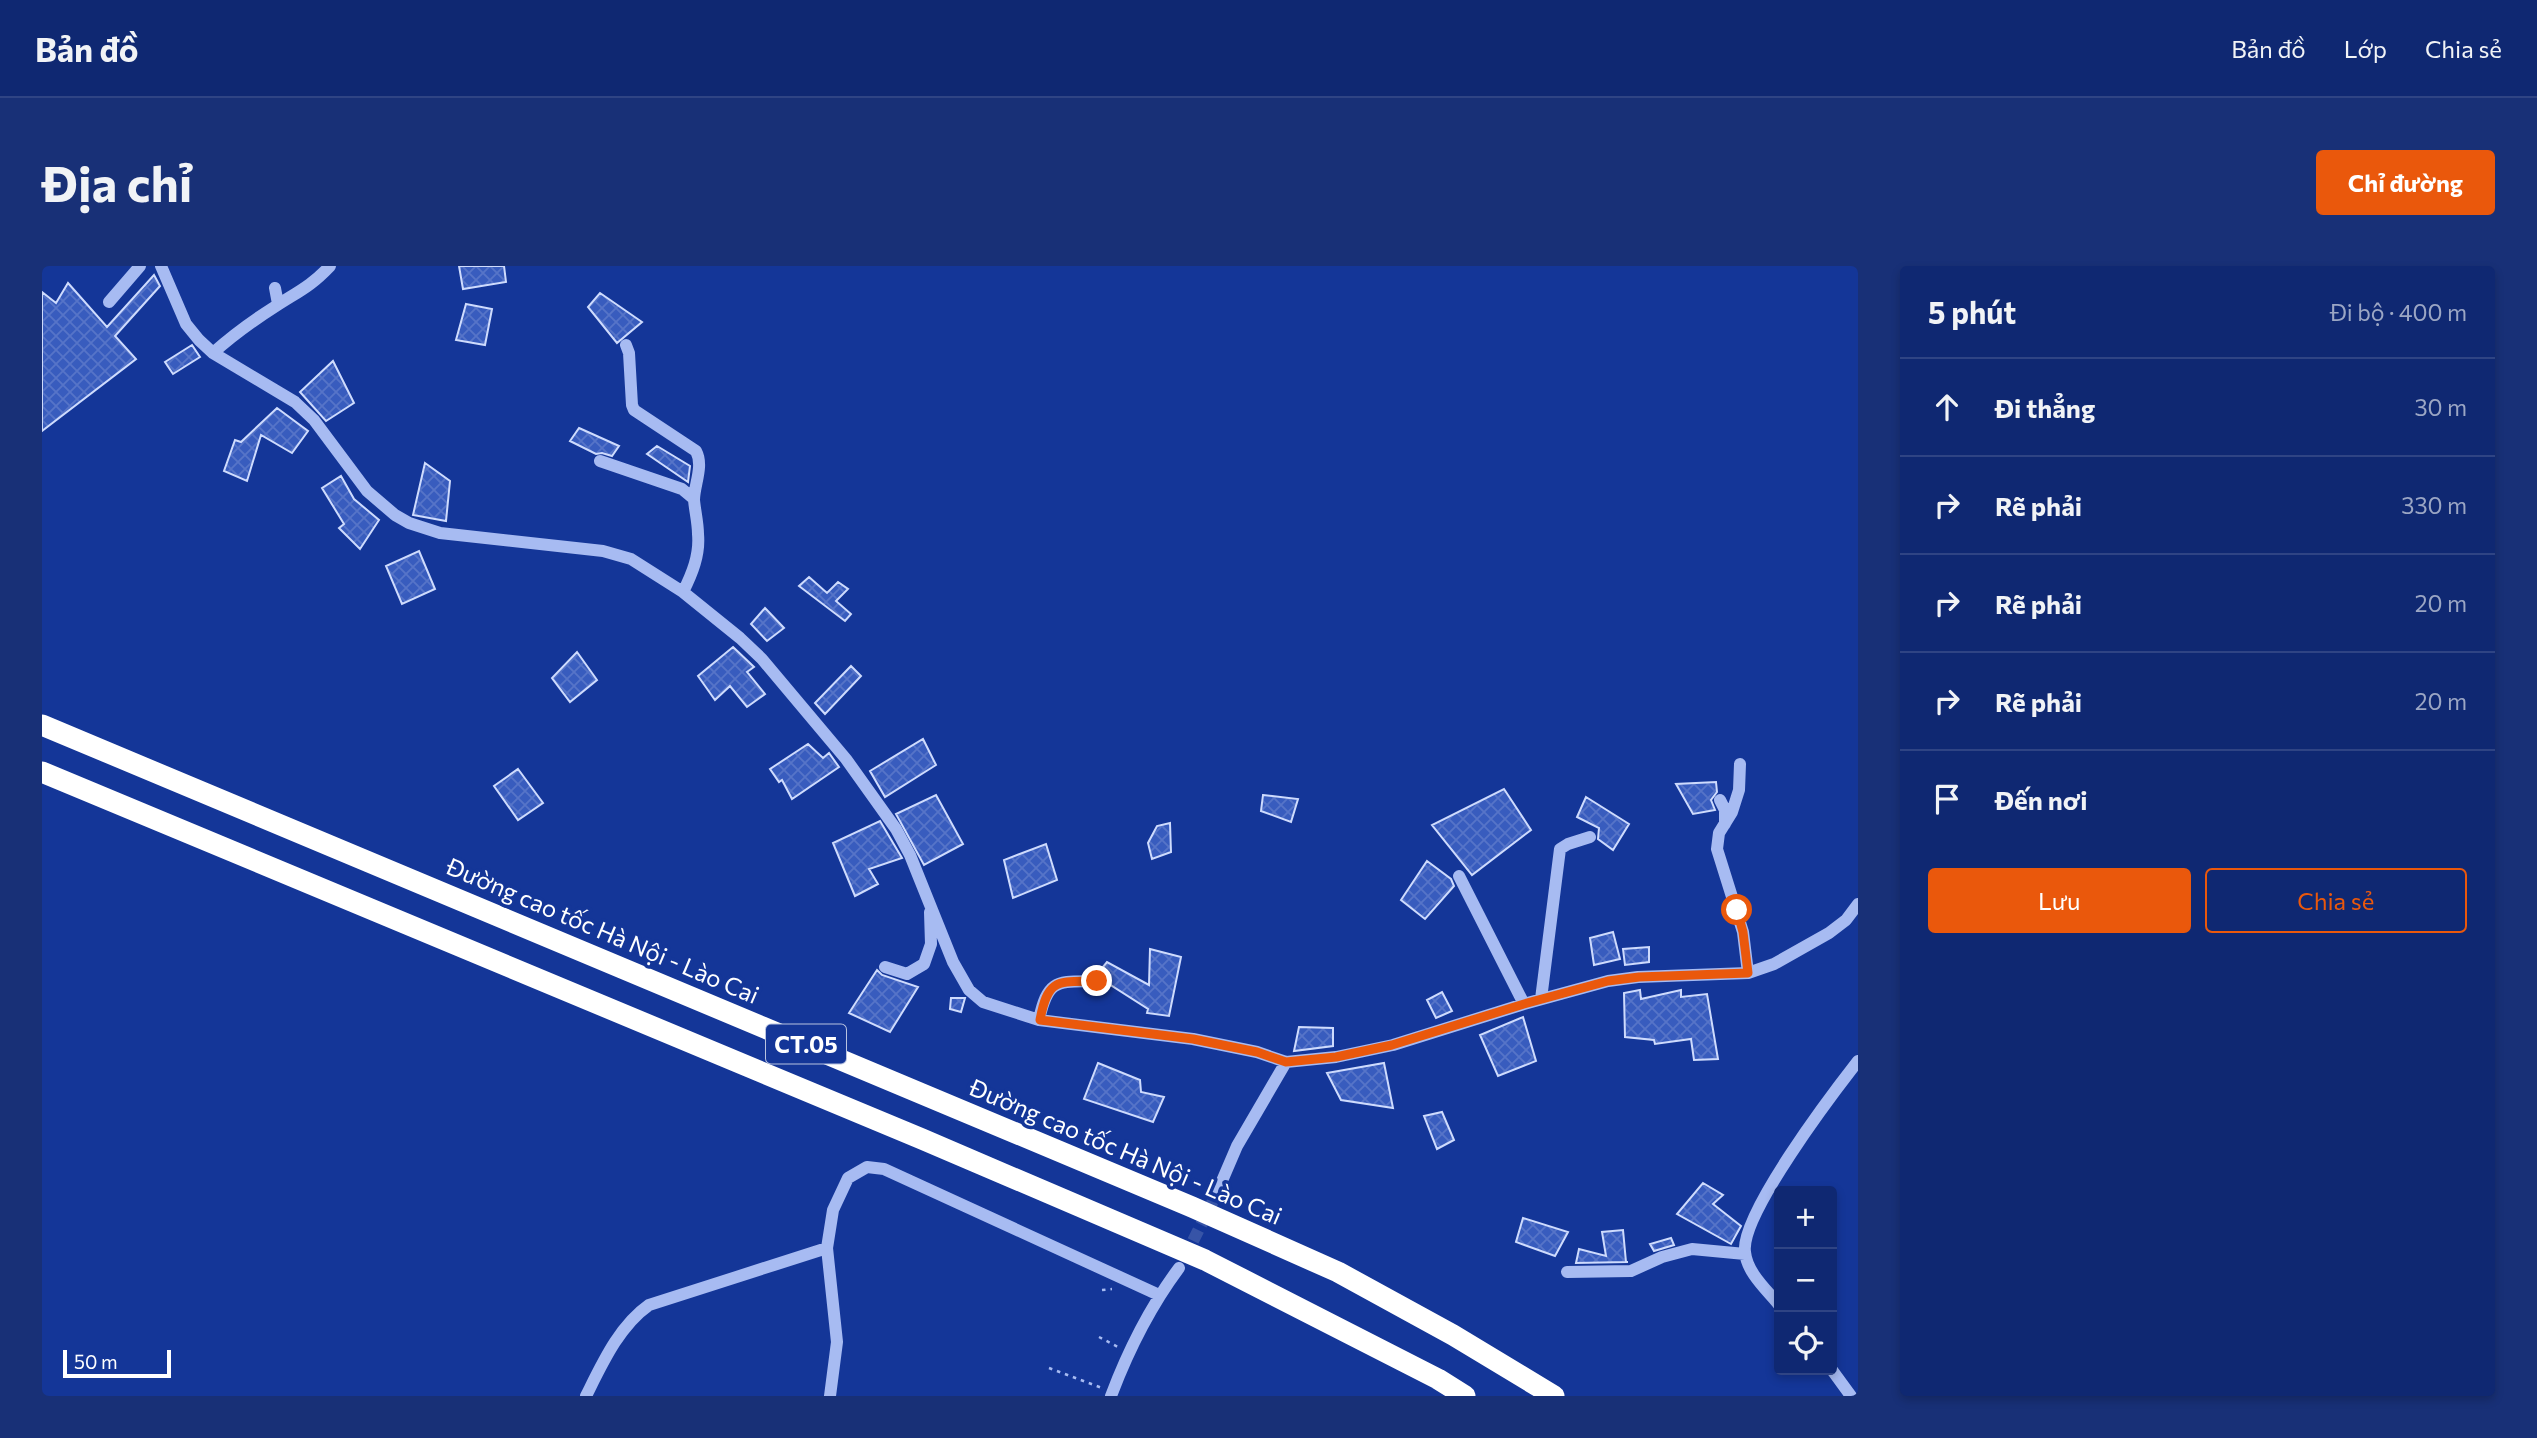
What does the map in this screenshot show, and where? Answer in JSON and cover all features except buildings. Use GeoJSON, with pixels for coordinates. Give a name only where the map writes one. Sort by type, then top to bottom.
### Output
{"type":"FeatureCollection","features":[{"type":"Feature","properties":{"kind":"highway","name":"Đường cao tốc Hà Nội - Lào Cai"},"geometry":{"type":"LineString","coordinates":[[42,725],[1192,1207],[1338,1272],[1454,1335],[1554,1396]]}},
{"type":"Feature","properties":{"kind":"highway","name":"CT.05"},"geometry":{"type":"LineString","coordinates":[[42,772],[1206,1260],[1438,1379],[1465,1396]]}},
{"type":"Feature","properties":{"kind":"street"},"geometry":{"type":"LineString","coordinates":[[109,302],[140,266]]}},
{"type":"Feature","properties":{"kind":"street"},"geometry":{"type":"LineString","coordinates":[[161,266],[186,324],[213,353],[295,402],[314,421],[372,497],[395,515],[409,523],[440,533],[611,553],[631,559],[683,592],[717,618],[762,659],[846,759],[896,829],[910,855],[953,962],[969,990],[983,1002],[1040,1020],[1193,1039],[1257,1052],[1286,1062],[1336,1057],[1392,1045],[1608,981],[1639,977],[1748,973],[1774,964],[1829,933],[1846,920],[1858,904]]}},
{"type":"Feature","properties":{"kind":"street"},"geometry":{"type":"LineString","coordinates":[[213,353],[233,335],[278,304],[301,292],[330,266]]}},
{"type":"Feature","properties":{"kind":"street"},"geometry":{"type":"LineString","coordinates":[[275,288],[278,304]]}},
{"type":"Feature","properties":{"kind":"street"},"geometry":{"type":"LineString","coordinates":[[626,345],[629,353],[632,405],[635,410],[662,426],[698,454],[694,499],[699,535],[698,551],[692,575],[683,592]]}},
{"type":"Feature","properties":{"kind":"street"},"geometry":{"type":"LineString","coordinates":[[600,461],[682,489],[694,499]]}},
{"type":"Feature","properties":{"kind":"street"},"geometry":{"type":"LineString","coordinates":[[1740,764],[1739,790],[1732,812],[1719,833],[1717,849],[1743,932],[1748,973]]}},
{"type":"Feature","properties":{"kind":"street"},"geometry":{"type":"LineString","coordinates":[[1720,800],[1725,810],[1725,825]]}},
{"type":"Feature","properties":{"kind":"street"},"geometry":{"type":"LineString","coordinates":[[1541,999],[1560,849],[1590,837]]}},
{"type":"Feature","properties":{"kind":"street"},"geometry":{"type":"LineString","coordinates":[[1459,876],[1524,1004]]}},
{"type":"Feature","properties":{"kind":"street"},"geometry":{"type":"LineString","coordinates":[[884,967],[907,974],[928,959],[931,944],[929,905]]}},
{"type":"Feature","properties":{"kind":"street"},"geometry":{"type":"LineString","coordinates":[[1040,1020],[1043,1000],[1055,984],[1097,981]]}},
{"type":"Feature","properties":{"kind":"street"},"geometry":{"type":"LineString","coordinates":[[1774,1299],[1752,1271],[1745,1254],[1746,1238],[1761,1204],[1813,1119],[1858,1061]]}},
{"type":"Feature","properties":{"kind":"street"},"geometry":{"type":"LineString","coordinates":[[1216,1195],[1237,1146],[1286,1062]]}},
{"type":"Feature","properties":{"kind":"street"},"geometry":{"type":"LineString","coordinates":[[830,1396],[837,1342],[827,1248],[833,1210],[848,1178],[867,1167],[884,1169],[1159,1295]]}},
{"type":"Feature","properties":{"kind":"street"},"geometry":{"type":"LineString","coordinates":[[586,1396],[626,1326],[637,1313],[649,1305],[827,1248]]}},
{"type":"Feature","properties":{"kind":"street"},"geometry":{"type":"LineString","coordinates":[[1567,1272],[1631,1271],[1662,1257],[1692,1249],[1745,1254]]}},
{"type":"Feature","properties":{"kind":"street"},"geometry":{"type":"LineString","coordinates":[[1112,1394],[1129,1352],[1159,1295],[1179,1268]]}},
{"type":"Feature","properties":{"kind":"street"},"geometry":{"type":"LineString","coordinates":[[1837,1374],[1858,1385]]}},
{"type":"Feature","properties":{"kind":"street"},"geometry":{"type":"LineString","coordinates":[[1837,1375],[1851,1396]]}},
{"type":"Feature","properties":{"kind":"path"},"geometry":{"type":"LineString","coordinates":[[1099,1337],[1129,1352]]}},
{"type":"Feature","properties":{"kind":"path"},"geometry":{"type":"LineString","coordinates":[[1049,1368],[1112,1394]]}},
{"type":"Feature","properties":{"kind":"tunnel"},"geometry":{"type":"LineString","coordinates":[[1185,1257],[1216,1195]]}},
{"type":"Feature","properties":{"kind":"route"},"geometry":{"type":"LineString","coordinates":[[1097,981],[1055,984],[1043,1000],[1040,1020],[1193,1039],[1257,1052],[1286,1062],[1336,1057],[1392,1045],[1608,981],[1639,977],[1748,973],[1743,932],[1737,910]]}}]}
